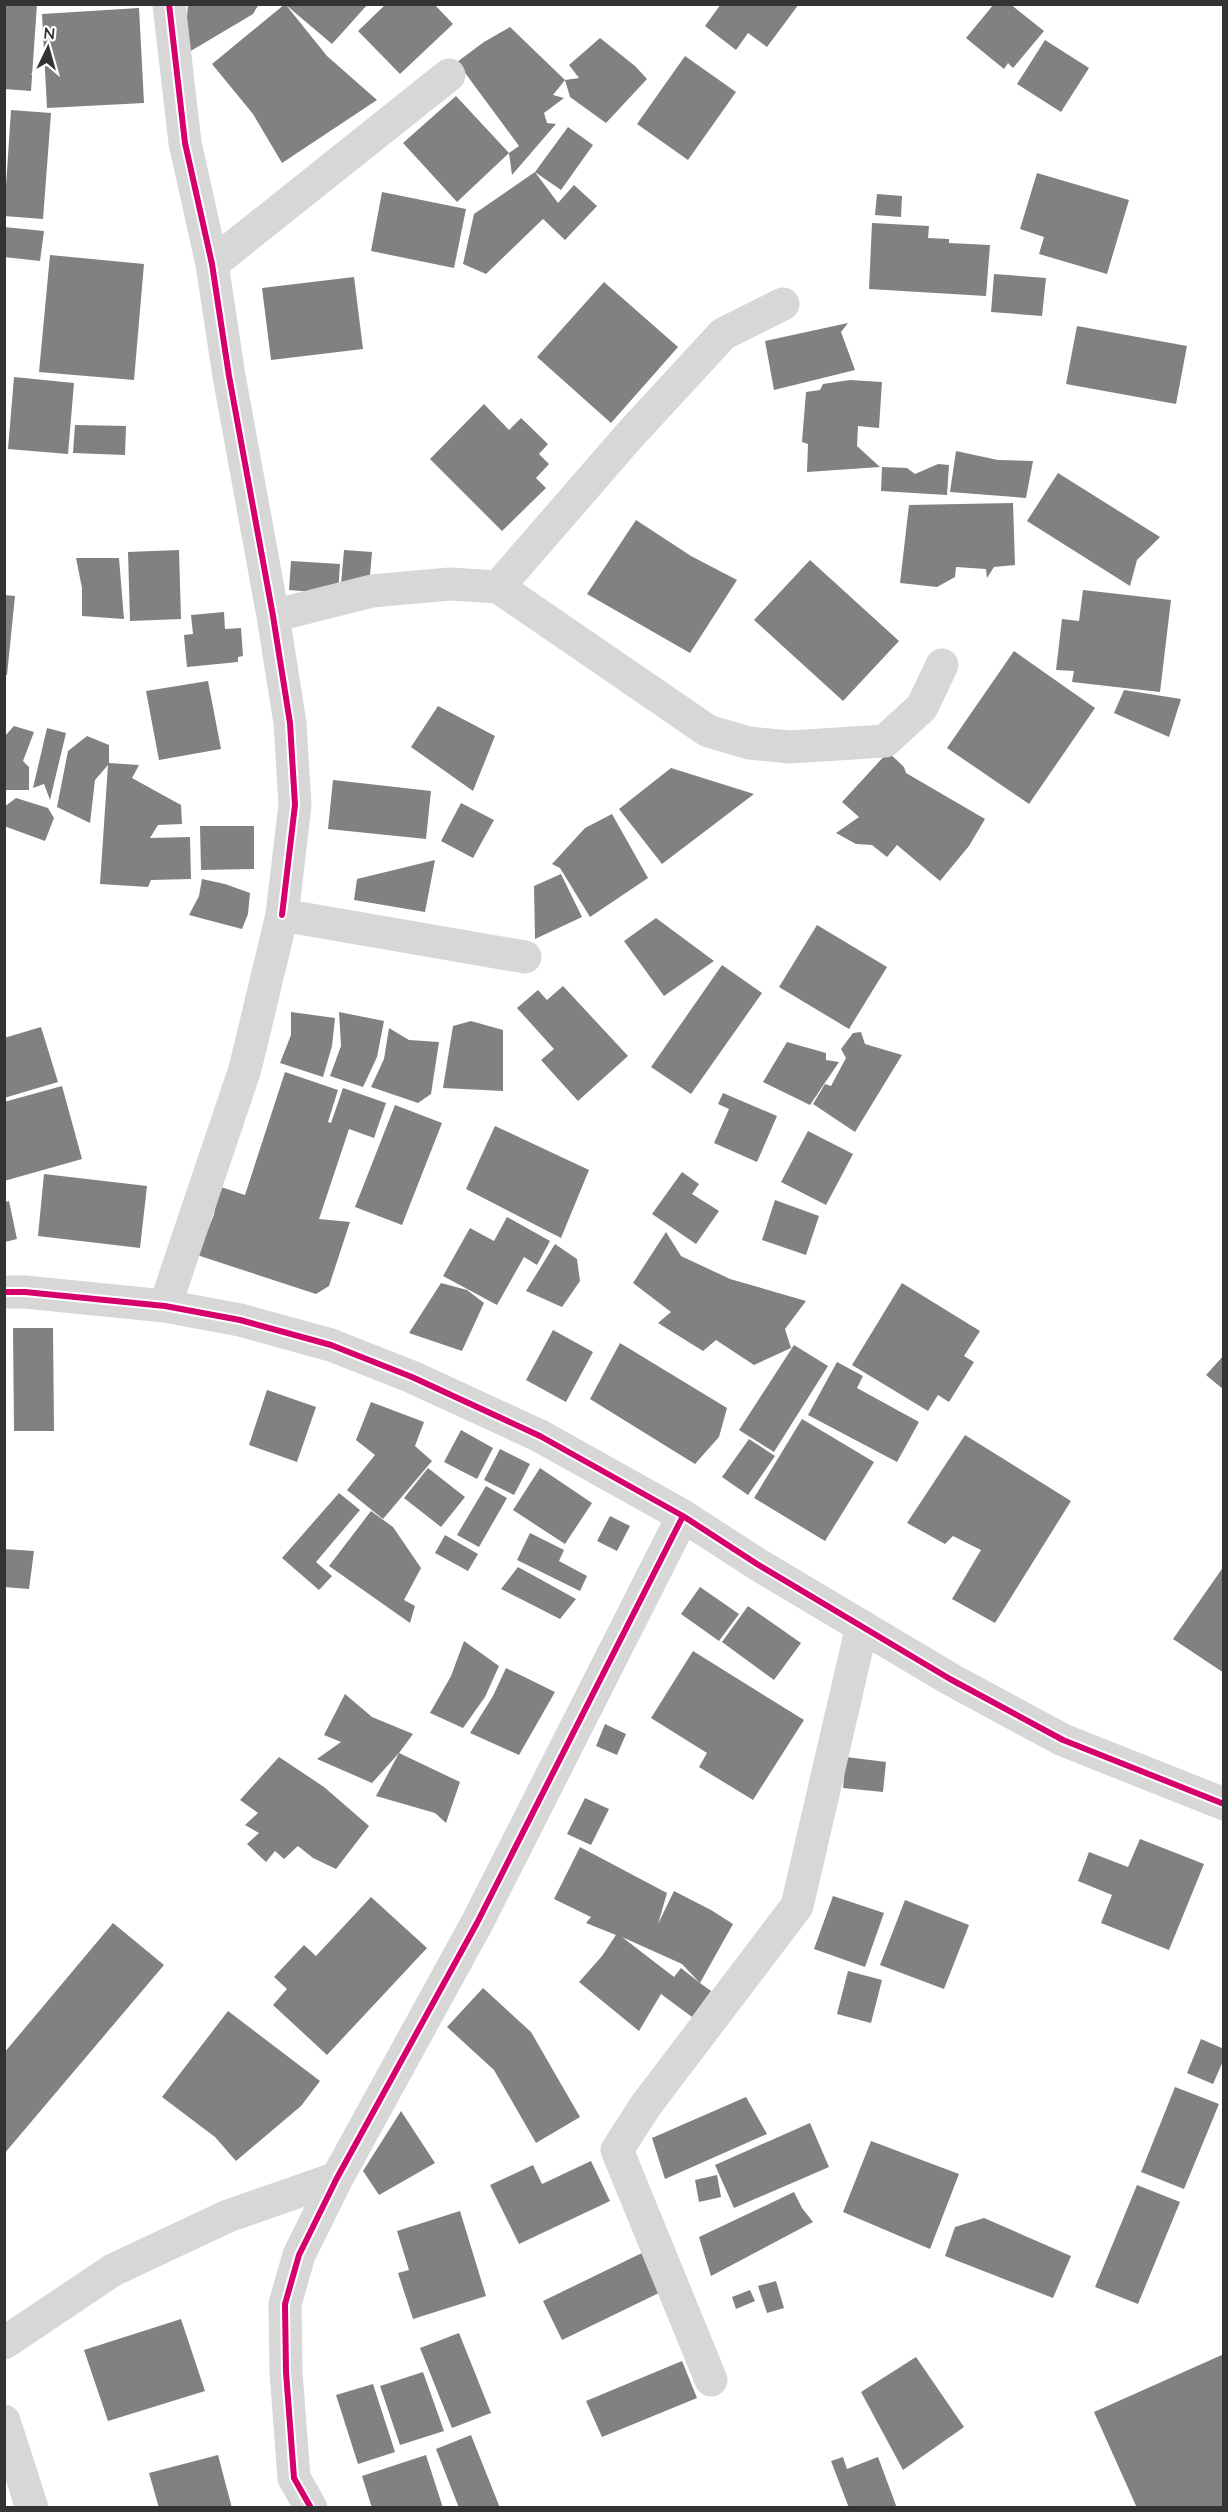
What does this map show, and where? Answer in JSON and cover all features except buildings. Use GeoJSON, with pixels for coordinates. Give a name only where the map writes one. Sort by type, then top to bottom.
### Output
{"type":"FeatureCollection","features":[{"type":"Feature","properties":{"kind":"street"},"geometry":{"type":"LineString","coordinates":[[165,1305],[244,1069],[282,915],[295,805],[290,723],[273,616],[231,388],[212,264],[185,143],[169,4]]}},
{"type":"Feature","properties":{"kind":"street"},"geometry":{"type":"LineString","coordinates":[[212,264],[449,75]]}},
{"type":"Feature","properties":{"kind":"street"},"geometry":{"type":"LineString","coordinates":[[498,587],[629,436],[723,334],[783,304]]}},
{"type":"Feature","properties":{"kind":"street"},"geometry":{"type":"LineString","coordinates":[[273,616],[372,591],[450,584],[498,587],[708,731],[749,743],[790,747],[885,741],[922,707],[942,665]]}},
{"type":"Feature","properties":{"kind":"street"},"geometry":{"type":"LineString","coordinates":[[282,915],[525,957]]}},
{"type":"Feature","properties":{"kind":"street"},"geometry":{"type":"LineString","coordinates":[[4,1292],[165,1305],[240,1320],[331,1346],[412,1377],[540,1436],[683,1516],[757,1564],[950,1679],[1063,1740],[1224,1804]]}},
{"type":"Feature","properties":{"kind":"street"},"geometry":{"type":"LineString","coordinates":[[311,2508],[294,2478],[286,2372],[285,2304],[299,2254],[337,2178],[477,1923],[683,1516]]}},
{"type":"Feature","properties":{"kind":"street"},"geometry":{"type":"LineString","coordinates":[[711,2380],[617,2150],[646,2105],[797,1906],[862,1626]]}},
{"type":"Feature","properties":{"kind":"street"},"geometry":{"type":"LineString","coordinates":[[4,2343],[113,2270],[228,2216],[337,2178]]}},
{"type":"Feature","properties":{"kind":"street"},"geometry":{"type":"LineString","coordinates":[[4,2421],[32,2508]]}},
{"type":"Feature","properties":{"kind":"cycle path"},"geometry":{"type":"LineString","coordinates":[[169,4],[185,143],[212,264],[229,376],[290,723],[295,805],[282,915]]}},
{"type":"Feature","properties":{"kind":"cycle path"},"geometry":{"type":"LineString","coordinates":[[4,1292],[25,1292],[165,1306],[240,1320],[331,1345],[412,1377],[540,1436],[683,1516],[757,1564],[950,1679],[1063,1740],[1224,1804]]}},
{"type":"Feature","properties":{"kind":"cycle path"},"geometry":{"type":"LineString","coordinates":[[311,2508],[294,2478],[286,2372],[285,2304],[299,2255],[337,2178],[477,1923],[683,1516]]}}]}
